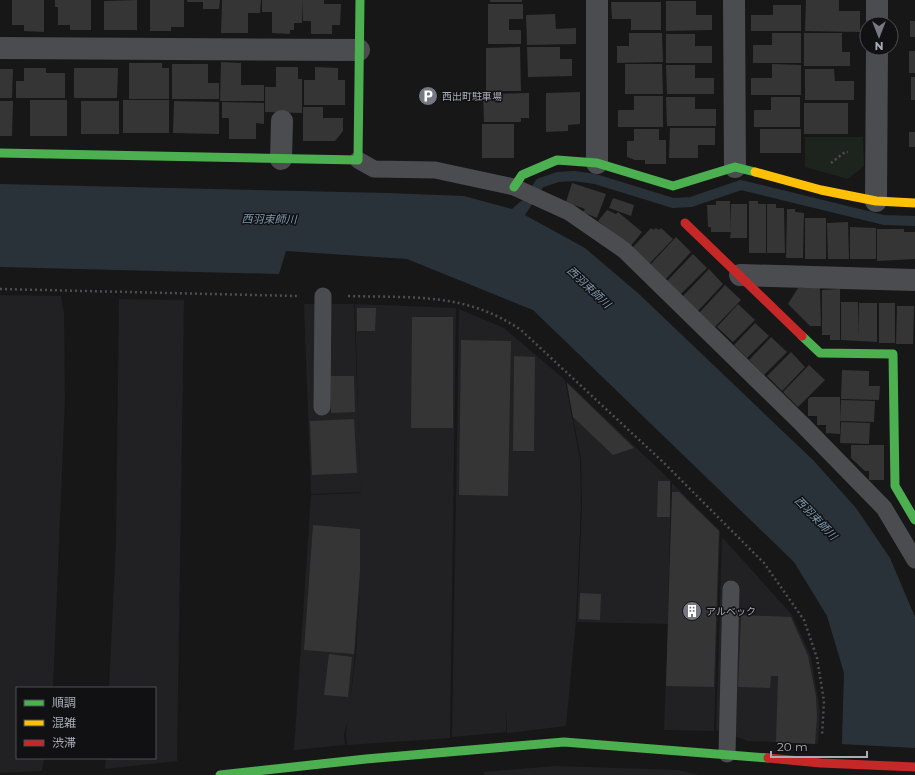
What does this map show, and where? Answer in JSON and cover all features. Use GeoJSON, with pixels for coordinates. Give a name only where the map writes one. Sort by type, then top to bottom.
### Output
{"type":"FeatureCollection","features":[{"type":"Feature","properties":{"kind":"street"},"geometry":{"type":"LineString","coordinates":[[0,153],[358,160],[360,0]]}},
{"type":"Feature","properties":{"kind":"street"},"geometry":{"type":"LineString","coordinates":[[597,0],[597,163]]}},
{"type":"Feature","properties":{"kind":"street"},"geometry":{"type":"LineString","coordinates":[[734,0],[735,167]]}},
{"type":"Feature","properties":{"kind":"street"},"geometry":{"type":"LineString","coordinates":[[877,0],[877,16]]}},
{"type":"Feature","properties":{"kind":"street"},"geometry":{"type":"LineString","coordinates":[[0,48],[359,50]]}},
{"type":"Feature","properties":{"kind":"street"},"geometry":{"type":"LineString","coordinates":[[876,201],[877,56]]}},
{"type":"Feature","properties":{"kind":"street"},"geometry":{"type":"LineString","coordinates":[[281,159],[282,121]]}},
{"type":"Feature","properties":{"kind":"street"},"geometry":{"type":"LineString","coordinates":[[526,192],[522,175],[557,160],[597,163],[673,186],[735,167],[821,190],[876,201],[915,203]]}},
{"type":"Feature","properties":{"kind":"street"},"geometry":{"type":"LineString","coordinates":[[685,223],[820,353],[893,354],[895,486],[915,520]]}},
{"type":"Feature","properties":{"kind":"street"},"geometry":{"type":"LineString","coordinates":[[740,275],[915,280]]}},
{"type":"Feature","properties":{"kind":"street"},"geometry":{"type":"LineString","coordinates":[[220,775],[366,759],[564,742],[727,754],[821,769],[915,767]]}},
{"type":"Feature","properties":{"kind":"lane"},"geometry":{"type":"LineString","coordinates":[[358,160],[374,169],[435,170],[526,192],[569,212],[624,250],[802,424],[884,508],[915,560]]}},
{"type":"Feature","properties":{"kind":"lane"},"geometry":{"type":"LineString","coordinates":[[322,407],[323,296]]}},
{"type":"Feature","properties":{"kind":"lane"},"geometry":{"type":"LineString","coordinates":[[727,754],[731,589]]}},
{"type":"Feature","properties":{"kind":"path"},"geometry":{"type":"LineString","coordinates":[[821,190],[829,164],[845,152],[876,152]]}},
{"type":"Feature","properties":{"kind":"path"},"geometry":{"type":"LineString","coordinates":[[0,289],[435,298],[457,301],[503,318],[521,330],[657,457],[764,563],[804,620],[817,658],[824,701],[821,769]]}},
{"type":"Feature","properties":{"kind":"shaded area"},"geometry":{"type":"Polygon","coordinates":[[[805,137],[863,137],[864,166],[848,179],[805,167],[805,137]]]}},
{"type":"Feature","properties":{"kind":"shaded area"},"geometry":{"type":"Polygon","coordinates":[[[0,295],[61,296],[64,314],[65,398],[53,687],[16,687],[16,759],[44,759],[42,771],[0,773],[0,295]]]}},
{"type":"Feature","properties":{"kind":"shaded area"},"geometry":{"type":"Polygon","coordinates":[[[119,299],[184,300],[177,761],[105,769],[106,759],[156,759],[156,687],[109,687],[116,540],[119,299]]]}},
{"type":"Feature","properties":{"kind":"shaded area"},"geometry":{"type":"Polygon","coordinates":[[[304,304],[354,304],[361,492],[311,494],[304,304]]]}},
{"type":"Feature","properties":{"kind":"shaded area"},"geometry":{"type":"Polygon","coordinates":[[[355,304],[456,308],[450,738],[347,745],[346,734],[348,722],[344,734],[345,745],[294,750],[311,495],[360,493],[355,304]],[[360,589],[355,654],[349,707],[356,654],[360,589]]]}},
{"type":"Feature","properties":{"kind":"shaded area"},"geometry":{"type":"Polygon","coordinates":[[[459,309],[504,328],[565,380],[580,459],[581,506],[576,620],[566,726],[507,733],[507,706],[506,732],[452,737],[459,309]]]}},
{"type":"Feature","properties":{"kind":"shaded area"},"geometry":{"type":"Polygon","coordinates":[[[566,381],[671,481],[668,614],[672,483],[720,531],[714,731],[664,730],[668,624],[577,622],[582,507],[581,459],[566,381]]]}},
{"type":"Feature","properties":{"kind":"shaded area"},"geometry":{"type":"Polygon","coordinates":[[[722,537],[792,615],[811,657],[820,711],[818,744],[748,741],[716,730],[722,537]]]}},
{"type":"Feature","properties":{"kind":"shaded area"},"geometry":{"type":"Polygon","coordinates":[[[555,766],[678,770],[700,775],[484,775],[484,772],[555,766]]]}},
{"type":"Feature","properties":{"kind":"water","name":"西羽束師川"},"geometry":{"type":"Polygon","coordinates":[[[0,184],[464,196],[512,209],[521,201],[528,205],[523,214],[585,248],[639,294],[814,461],[856,508],[890,558],[915,617],[915,775],[841,775],[844,673],[827,616],[794,562],[533,310],[407,259],[286,251],[279,274],[0,267],[0,184]]]}},
{"type":"Feature","properties":{"kind":"pier"},"geometry":{"type":"Polygon","coordinates":[[[841,744],[915,748],[915,775],[839,775],[841,744]]]}},
{"type":"Feature","properties":{"kind":"building"},"geometry":{"type":"Polygon","coordinates":[[[12,0],[44,0],[44,32],[24,31],[24,25],[12,25],[12,0]]]}},
{"type":"Feature","properties":{"kind":"building"},"geometry":{"type":"Polygon","coordinates":[[[55,0],[91,0],[91,30],[70,30],[70,25],[58,25],[58,7],[55,7],[55,0]]]}},
{"type":"Feature","properties":{"kind":"building"},"geometry":{"type":"Polygon","coordinates":[[[137,0],[137,30],[104,30],[104,1],[137,0]]]}},
{"type":"Feature","properties":{"kind":"building"},"geometry":{"type":"Polygon","coordinates":[[[150,0],[184,0],[184,27],[171,27],[171,31],[150,31],[150,0]]]}},
{"type":"Feature","properties":{"kind":"building"},"geometry":{"type":"Polygon","coordinates":[[[187,0],[220,0],[219,9],[203,9],[203,2],[187,2],[187,0]]]}},
{"type":"Feature","properties":{"kind":"building"},"geometry":{"type":"Polygon","coordinates":[[[222,0],[261,0],[260,13],[248,13],[248,33],[221,33],[222,0]]]}},
{"type":"Feature","properties":{"kind":"building"},"geometry":{"type":"Polygon","coordinates":[[[262,0],[303,0],[302,23],[294,23],[294,30],[290,30],[290,34],[272,33],[272,12],[262,12],[262,0]]]}},
{"type":"Feature","properties":{"kind":"building"},"geometry":{"type":"Polygon","coordinates":[[[303,0],[324,0],[324,4],[341,4],[340,25],[332,25],[332,34],[311,34],[311,21],[303,21],[303,0]]]}},
{"type":"Feature","properties":{"kind":"building"},"geometry":{"type":"Polygon","coordinates":[[[490,0],[522,0],[522,2],[490,2],[490,0]]]}},
{"type":"Feature","properties":{"kind":"building"},"geometry":{"type":"Polygon","coordinates":[[[806,0],[839,0],[839,11],[860,11],[859,32],[805,31],[806,0]]]}},
{"type":"Feature","properties":{"kind":"building"},"geometry":{"type":"Polygon","coordinates":[[[666,1],[696,1],[696,15],[712,15],[712,30],[666,31],[666,1]]]}},
{"type":"Feature","properties":{"kind":"building"},"geometry":{"type":"Polygon","coordinates":[[[611,2],[661,2],[661,30],[631,30],[631,19],[612,19],[611,2]]]}},
{"type":"Feature","properties":{"kind":"building"},"geometry":{"type":"Polygon","coordinates":[[[488,4],[523,4],[523,19],[509,19],[509,30],[521,30],[521,44],[488,44],[488,4]]]}},
{"type":"Feature","properties":{"kind":"building"},"geometry":{"type":"Polygon","coordinates":[[[773,5],[801,5],[801,31],[751,31],[751,15],[773,15],[773,5]]]}},
{"type":"Feature","properties":{"kind":"building"},"geometry":{"type":"Polygon","coordinates":[[[555,14],[556,29],[576,28],[576,44],[527,45],[526,15],[555,14]]]}},
{"type":"Feature","properties":{"kind":"building"},"geometry":{"type":"Polygon","coordinates":[[[910,21],[915,21],[915,37],[910,37],[910,21]]]}},
{"type":"Feature","properties":{"kind":"building"},"geometry":{"type":"Polygon","coordinates":[[[629,33],[662,33],[663,62],[617,63],[617,46],[629,46],[629,33]]]}},
{"type":"Feature","properties":{"kind":"building"},"geometry":{"type":"Polygon","coordinates":[[[772,33],[801,33],[801,63],[753,63],[753,45],[772,45],[772,33]]]}},
{"type":"Feature","properties":{"kind":"building"},"geometry":{"type":"Polygon","coordinates":[[[804,33],[842,33],[842,52],[850,52],[850,66],[804,66],[804,33]]]}},
{"type":"Feature","properties":{"kind":"building"},"geometry":{"type":"Polygon","coordinates":[[[666,34],[695,34],[695,46],[712,46],[712,63],[666,63],[666,34]]]}},
{"type":"Feature","properties":{"kind":"building"},"geometry":{"type":"Polygon","coordinates":[[[520,47],[521,91],[486,91],[486,48],[520,47]]]}},
{"type":"Feature","properties":{"kind":"building"},"geometry":{"type":"Polygon","coordinates":[[[527,47],[560,47],[560,59],[572,59],[572,76],[528,77],[527,47]]]}},
{"type":"Feature","properties":{"kind":"building"},"geometry":{"type":"Polygon","coordinates":[[[909,51],[915,51],[915,73],[909,73],[909,51]]]}},
{"type":"Feature","properties":{"kind":"building"},"geometry":{"type":"Polygon","coordinates":[[[221,62],[241,63],[241,85],[264,85],[264,101],[220,101],[221,62]]]}},
{"type":"Feature","properties":{"kind":"building"},"geometry":{"type":"Polygon","coordinates":[[[129,63],[162,63],[162,68],[169,68],[169,99],[129,99],[129,63]]]}},
{"type":"Feature","properties":{"kind":"building"},"geometry":{"type":"Polygon","coordinates":[[[172,64],[208,64],[208,83],[219,83],[219,99],[172,99],[172,64]]]}},
{"type":"Feature","properties":{"kind":"building"},"geometry":{"type":"Polygon","coordinates":[[[625,64],[662,64],[663,94],[625,94],[625,64]]]}},
{"type":"Feature","properties":{"kind":"building"},"geometry":{"type":"Polygon","coordinates":[[[772,64],[801,65],[801,95],[751,95],[751,78],[772,78],[772,64]]]}},
{"type":"Feature","properties":{"kind":"building"},"geometry":{"type":"Polygon","coordinates":[[[666,65],[695,65],[695,78],[714,78],[714,94],[667,94],[666,65]]]}},
{"type":"Feature","properties":{"kind":"building"},"geometry":{"type":"Polygon","coordinates":[[[276,67],[298,67],[298,79],[302,79],[302,113],[265,112],[265,87],[276,87],[276,67]]]}},
{"type":"Feature","properties":{"kind":"building"},"geometry":{"type":"Polygon","coordinates":[[[315,67],[338,68],[338,80],[345,80],[345,105],[304,105],[304,80],[315,80],[315,67]]]}},
{"type":"Feature","properties":{"kind":"building"},"geometry":{"type":"Polygon","coordinates":[[[24,68],[46,68],[46,73],[65,73],[65,98],[16,98],[16,81],[24,81],[24,68]]]}},
{"type":"Feature","properties":{"kind":"building"},"geometry":{"type":"Polygon","coordinates":[[[74,68],[118,68],[117,98],[74,98],[74,68]]]}},
{"type":"Feature","properties":{"kind":"building"},"geometry":{"type":"Polygon","coordinates":[[[0,69],[13,69],[12,98],[0,98],[0,69]]]}},
{"type":"Feature","properties":{"kind":"building"},"geometry":{"type":"Polygon","coordinates":[[[805,69],[834,69],[835,81],[854,81],[854,100],[805,100],[805,69]]]}},
{"type":"Feature","properties":{"kind":"building"},"geometry":{"type":"Polygon","coordinates":[[[911,77],[915,77],[915,100],[911,100],[911,77]]]}},
{"type":"Feature","properties":{"kind":"building"},"geometry":{"type":"Polygon","coordinates":[[[580,92],[580,124],[568,125],[568,131],[546,132],[546,93],[580,92]]]}},
{"type":"Feature","properties":{"kind":"building"},"geometry":{"type":"Polygon","coordinates":[[[529,93],[529,118],[521,118],[521,122],[484,122],[483,94],[529,93]]]}},
{"type":"Feature","properties":{"kind":"building"},"geometry":{"type":"Polygon","coordinates":[[[634,96],[663,96],[663,127],[618,127],[618,110],[634,110],[634,96]]]}},
{"type":"Feature","properties":{"kind":"building"},"geometry":{"type":"Polygon","coordinates":[[[666,97],[695,97],[695,109],[716,109],[716,126],[667,126],[666,97]]]}},
{"type":"Feature","properties":{"kind":"building"},"geometry":{"type":"Polygon","coordinates":[[[771,97],[800,97],[800,127],[754,127],[754,110],[771,110],[771,97]]]}},
{"type":"Feature","properties":{"kind":"building"},"geometry":{"type":"Polygon","coordinates":[[[30,100],[67,100],[67,136],[30,136],[30,100]]]}},
{"type":"Feature","properties":{"kind":"building"},"geometry":{"type":"Polygon","coordinates":[[[123,100],[169,100],[169,133],[123,133],[123,100]]]}},
{"type":"Feature","properties":{"kind":"building"},"geometry":{"type":"Polygon","coordinates":[[[0,101],[13,101],[12,136],[0,136],[0,101]]]}},
{"type":"Feature","properties":{"kind":"building"},"geometry":{"type":"Polygon","coordinates":[[[81,101],[119,101],[119,134],[81,134],[81,101]]]}},
{"type":"Feature","properties":{"kind":"building"},"geometry":{"type":"Polygon","coordinates":[[[174,101],[219,102],[219,134],[173,133],[174,101]]]}},
{"type":"Feature","properties":{"kind":"building"},"geometry":{"type":"Polygon","coordinates":[[[222,102],[264,103],[264,124],[256,123],[256,139],[229,139],[229,118],[222,118],[222,102]]]}},
{"type":"Feature","properties":{"kind":"building"},"geometry":{"type":"Polygon","coordinates":[[[804,103],[848,103],[848,134],[804,134],[804,103]]]}},
{"type":"Feature","properties":{"kind":"building"},"geometry":{"type":"Polygon","coordinates":[[[303,107],[323,107],[323,118],[343,118],[343,131],[335,141],[303,141],[303,107]]]}},
{"type":"Feature","properties":{"kind":"building"},"geometry":{"type":"Polygon","coordinates":[[[482,124],[514,124],[514,158],[482,158],[482,124]]]}},
{"type":"Feature","properties":{"kind":"building"},"geometry":{"type":"Polygon","coordinates":[[[670,128],[715,128],[715,145],[698,145],[698,158],[669,158],[670,128]]]}},
{"type":"Feature","properties":{"kind":"building"},"geometry":{"type":"Polygon","coordinates":[[[634,129],[659,129],[659,140],[666,140],[666,164],[645,164],[645,160],[635,160],[627,157],[627,141],[634,141],[634,129]]]}},
{"type":"Feature","properties":{"kind":"building"},"geometry":{"type":"Polygon","coordinates":[[[760,129],[801,129],[801,153],[760,153],[760,129]]]}},
{"type":"Feature","properties":{"kind":"building"},"geometry":{"type":"Polygon","coordinates":[[[909,132],[915,132],[915,147],[909,147],[909,132]]]}},
{"type":"Feature","properties":{"kind":"building"},"geometry":{"type":"Polygon","coordinates":[[[572,183],[606,194],[597,218],[583,212],[585,209],[566,202],[572,183]]]}},
{"type":"Feature","properties":{"kind":"building"},"geometry":{"type":"Polygon","coordinates":[[[613,198],[634,205],[631,216],[609,208],[613,198]]]}},
{"type":"Feature","properties":{"kind":"building"},"geometry":{"type":"Polygon","coordinates":[[[716,201],[730,201],[730,230],[731,204],[747,204],[747,238],[730,238],[731,232],[711,232],[711,227],[708,227],[707,205],[716,205],[716,201]]]}},
{"type":"Feature","properties":{"kind":"building"},"geometry":{"type":"Polygon","coordinates":[[[749,201],[758,201],[758,204],[766,204],[766,253],[749,253],[749,201]]]}},
{"type":"Feature","properties":{"kind":"building"},"geometry":{"type":"Polygon","coordinates":[[[767,204],[776,204],[776,208],[784,208],[785,253],[767,253],[767,204]]]}},
{"type":"Feature","properties":{"kind":"building"},"geometry":{"type":"Polygon","coordinates":[[[787,209],[795,209],[795,212],[804,213],[803,258],[786,258],[787,209]]]}},
{"type":"Feature","properties":{"kind":"building"},"geometry":{"type":"Polygon","coordinates":[[[607,210],[616,214],[618,212],[642,232],[630,247],[598,221],[607,210]]]}},
{"type":"Feature","properties":{"kind":"building"},"geometry":{"type":"Polygon","coordinates":[[[805,218],[826,218],[826,259],[805,259],[805,218]]]}},
{"type":"Feature","properties":{"kind":"building"},"geometry":{"type":"Polygon","coordinates":[[[848,222],[849,259],[828,259],[827,223],[848,222]]]}},
{"type":"Feature","properties":{"kind":"building"},"geometry":{"type":"Polygon","coordinates":[[[850,227],[876,228],[876,259],[850,259],[850,227]]]}},
{"type":"Feature","properties":{"kind":"building"},"geometry":{"type":"Polygon","coordinates":[[[651,228],[653,230],[656,228],[659,230],[661,228],[673,239],[649,264],[632,248],[651,228]]]}},
{"type":"Feature","properties":{"kind":"building"},"geometry":{"type":"Polygon","coordinates":[[[877,229],[904,229],[904,232],[915,232],[915,259],[877,261],[877,229]]]}},
{"type":"Feature","properties":{"kind":"building"},"geometry":{"type":"Polygon","coordinates":[[[676,237],[691,252],[664,281],[649,266],[676,237]]]}},
{"type":"Feature","properties":{"kind":"building"},"geometry":{"type":"Polygon","coordinates":[[[693,254],[707,268],[680,295],[666,282],[693,254]]]}},
{"type":"Feature","properties":{"kind":"building"},"geometry":{"type":"Polygon","coordinates":[[[709,269],[723,284],[698,311],[682,297],[709,269]]]}},
{"type":"Feature","properties":{"kind":"building"},"geometry":{"type":"Polygon","coordinates":[[[725,285],[741,300],[715,327],[699,313],[725,285]]]}},
{"type":"Feature","properties":{"kind":"building"},"geometry":{"type":"Polygon","coordinates":[[[798,288],[820,288],[821,326],[810,326],[788,304],[798,288]]]}},
{"type":"Feature","properties":{"kind":"building"},"geometry":{"type":"Polygon","coordinates":[[[840,289],[840,340],[830,340],[830,335],[822,335],[822,290],[840,289]]]}},
{"type":"Feature","properties":{"kind":"building"},"geometry":{"type":"Polygon","coordinates":[[[841,302],[858,302],[858,338],[859,303],[877,303],[877,342],[841,340],[841,302]]]}},
{"type":"Feature","properties":{"kind":"building"},"geometry":{"type":"Polygon","coordinates":[[[879,303],[895,303],[895,343],[879,343],[879,303]]]}},
{"type":"Feature","properties":{"kind":"building"},"geometry":{"type":"Polygon","coordinates":[[[738,304],[755,320],[733,342],[717,327],[738,304]]]}},
{"type":"Feature","properties":{"kind":"building"},"geometry":{"type":"Polygon","coordinates":[[[897,306],[914,306],[913,344],[896,344],[897,306]]]}},
{"type":"Feature","properties":{"kind":"building"},"geometry":{"type":"Polygon","coordinates":[[[357,308],[376,308],[375,331],[357,331],[357,308]]]}},
{"type":"Feature","properties":{"kind":"building"},"geometry":{"type":"Polygon","coordinates":[[[412,317],[453,317],[453,428],[411,428],[412,317]]]}},
{"type":"Feature","properties":{"kind":"building"},"geometry":{"type":"Polygon","coordinates":[[[755,323],[769,336],[747,358],[734,345],[755,323]]]}},
{"type":"Feature","properties":{"kind":"building"},"geometry":{"type":"Polygon","coordinates":[[[771,337],[787,352],[764,375],[749,360],[771,337]]]}},
{"type":"Feature","properties":{"kind":"building"},"geometry":{"type":"Polygon","coordinates":[[[461,340],[511,341],[508,496],[459,495],[461,340]]]}},
{"type":"Feature","properties":{"kind":"building"},"geometry":{"type":"Polygon","coordinates":[[[791,352],[805,367],[782,391],[767,376],[791,352]]]}},
{"type":"Feature","properties":{"kind":"building"},"geometry":{"type":"Polygon","coordinates":[[[514,356],[535,357],[534,451],[513,451],[514,356]]]}},
{"type":"Feature","properties":{"kind":"building"},"geometry":{"type":"Polygon","coordinates":[[[809,365],[825,380],[798,407],[783,392],[809,365]]]}},
{"type":"Feature","properties":{"kind":"building"},"geometry":{"type":"Polygon","coordinates":[[[842,370],[869,371],[869,386],[880,386],[879,400],[841,399],[842,370]]]}},
{"type":"Feature","properties":{"kind":"building"},"geometry":{"type":"Polygon","coordinates":[[[330,376],[354,376],[355,412],[331,413],[330,376]]]}},
{"type":"Feature","properties":{"kind":"building"},"geometry":{"type":"Polygon","coordinates":[[[567,383],[634,448],[613,455],[573,417],[567,383]]]}},
{"type":"Feature","properties":{"kind":"building"},"geometry":{"type":"Polygon","coordinates":[[[811,397],[840,397],[840,434],[826,433],[826,425],[817,425],[817,416],[808,416],[808,399],[811,397]]]}},
{"type":"Feature","properties":{"kind":"building"},"geometry":{"type":"Polygon","coordinates":[[[841,400],[875,401],[874,422],[840,421],[841,400]]]}},
{"type":"Feature","properties":{"kind":"building"},"geometry":{"type":"Polygon","coordinates":[[[354,419],[357,473],[312,475],[310,421],[354,419]]]}},
{"type":"Feature","properties":{"kind":"building"},"geometry":{"type":"Polygon","coordinates":[[[841,422],[870,423],[869,444],[840,443],[841,422]]]}},
{"type":"Feature","properties":{"kind":"building"},"geometry":{"type":"Polygon","coordinates":[[[851,445],[884,445],[884,480],[869,480],[869,471],[865,471],[851,458],[851,445]]]}},
{"type":"Feature","properties":{"kind":"building"},"geometry":{"type":"Polygon","coordinates":[[[658,481],[670,481],[670,517],[657,517],[658,481]]]}},
{"type":"Feature","properties":{"kind":"building","name":"アルベック"},"geometry":{"type":"Polygon","coordinates":[[[672,492],[679,492],[719,531],[714,687],[666,686],[672,492]]]}},
{"type":"Feature","properties":{"kind":"building"},"geometry":{"type":"Polygon","coordinates":[[[313,525],[360,529],[360,571],[354,654],[304,650],[313,525]]]}},
{"type":"Feature","properties":{"kind":"building"},"geometry":{"type":"Polygon","coordinates":[[[580,593],[601,594],[600,620],[579,619],[580,593]]]}},
{"type":"Feature","properties":{"kind":"building"},"geometry":{"type":"Polygon","coordinates":[[[741,615],[791,617],[808,656],[816,696],[817,717],[815,744],[776,742],[778,676],[771,676],[770,688],[738,687],[741,615]]]}},
{"type":"Feature","properties":{"kind":"building"},"geometry":{"type":"Polygon","coordinates":[[[329,654],[352,657],[348,697],[324,695],[329,654]]]}},
{"type":"Feature","properties":{"kind":"waterway"},"geometry":{"type":"LineString","coordinates":[[519,215],[540,183],[558,177],[574,176],[595,179],[673,203],[691,202],[741,185],[884,220],[915,221]]}},
{"type":"Feature","properties":{"kind":"traffic: fast"},"geometry":{"type":"LineString","coordinates":[[0,153],[358,160],[360,0]]}},
{"type":"Feature","properties":{"kind":"traffic: fast"},"geometry":{"type":"LineString","coordinates":[[514,187],[522,175],[557,160],[597,163],[673,186],[735,167],[755,172]]}},
{"type":"Feature","properties":{"kind":"traffic: fast"},"geometry":{"type":"LineString","coordinates":[[802,336],[820,353],[893,354],[895,486],[915,520]]}},
{"type":"Feature","properties":{"kind":"traffic: fast"},"geometry":{"type":"LineString","coordinates":[[220,775],[366,759],[564,742],[768,758]]}},
{"type":"Feature","properties":{"kind":"traffic: slow"},"geometry":{"type":"LineString","coordinates":[[755,172],[821,190],[876,201],[915,203]]}},
{"type":"Feature","properties":{"kind":"traffic: jam"},"geometry":{"type":"LineString","coordinates":[[685,223],[802,336]]}},
{"type":"Feature","properties":{"kind":"traffic: jam"},"geometry":{"type":"LineString","coordinates":[[768,758],[821,763],[915,767]]}},
{"type":"Feature","properties":{"kind":"place","name":"西出町駐車場"},"geometry":{"type":"Point","coordinates":[428,96]}},
{"type":"Feature","properties":{"kind":"place","name":"アルベック"},"geometry":{"type":"Point","coordinates":[692,611]}}]}
